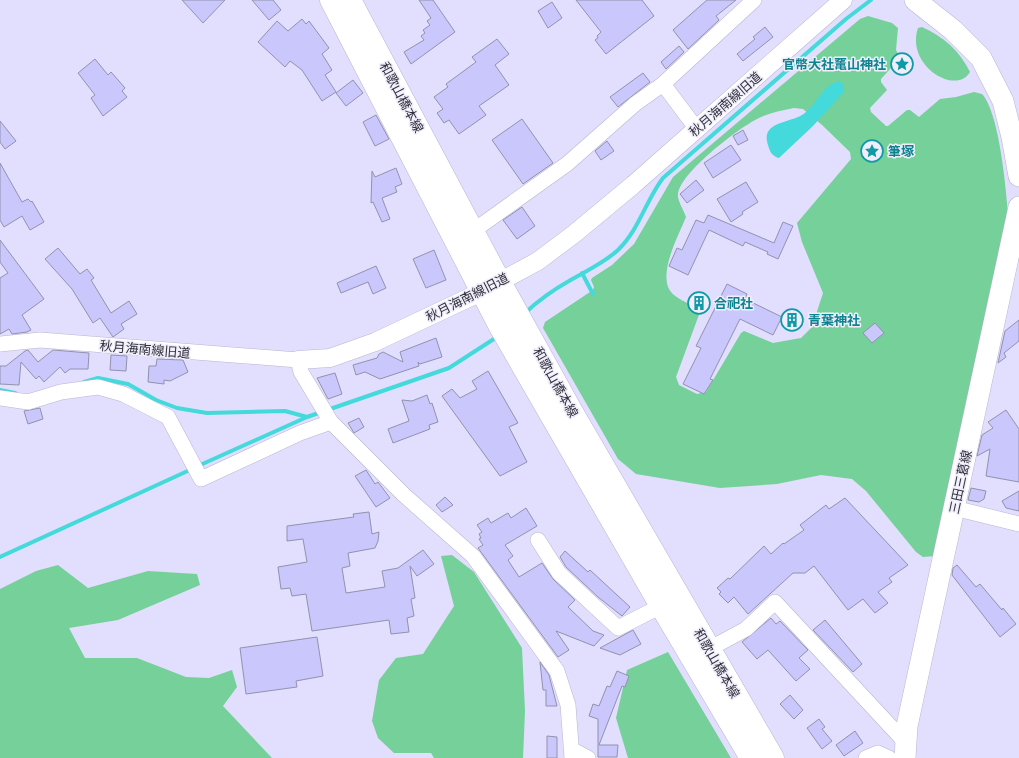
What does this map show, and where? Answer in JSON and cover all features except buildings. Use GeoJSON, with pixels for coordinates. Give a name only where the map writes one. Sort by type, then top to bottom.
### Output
{"type":"FeatureCollection","features":[{"type":"Feature","properties":{"kind":"main road","name":"和歌山橋本線"},"geometry":{"type":"LineString","coordinates":[[331,0],[499,325],[661,606],[751,758]]}},
{"type":"Feature","properties":{"kind":"main road","name":"和歌山橋本線"},"geometry":{"type":"LineString","coordinates":[[350,0],[473,232],[571,410],[773,758]]}},
{"type":"Feature","properties":{"kind":"main road"},"geometry":{"type":"LineString","coordinates":[[915,0],[953,30],[981,58],[1003,100],[1012,136],[1019,176]]}},
{"type":"Feature","properties":{"kind":"main road","name":"三田三葛線"},"geometry":{"type":"LineString","coordinates":[[906,751],[907,726],[1019,207]]}},
{"type":"Feature","properties":{"kind":"street"},"geometry":{"type":"LineString","coordinates":[[473,232],[567,164],[635,104],[663,84],[754,0]]}},
{"type":"Feature","properties":{"kind":"street","name":"秋月海南線旧道"},"geometry":{"type":"LineString","coordinates":[[0,344],[40,340],[298,360],[330,358],[375,342],[481,292],[538,261],[574,234],[696,128],[834,3]]}},
{"type":"Feature","properties":{"kind":"street"},"geometry":{"type":"LineString","coordinates":[[663,84],[696,128]]}},
{"type":"Feature","properties":{"kind":"street"},"geometry":{"type":"LineString","coordinates":[[298,360],[301,372],[330,420],[404,495],[473,556],[557,671],[568,705],[572,754],[588,758]]}},
{"type":"Feature","properties":{"kind":"street"},"geometry":{"type":"LineString","coordinates":[[0,398],[28,402],[61,392],[98,387],[123,394],[168,417],[201,479],[330,420]]}},
{"type":"Feature","properties":{"kind":"street"},"geometry":{"type":"LineString","coordinates":[[954,508],[1019,524]]}},
{"type":"Feature","properties":{"kind":"street"},"geometry":{"type":"LineString","coordinates":[[538,540],[559,573],[618,628],[661,606]]}},
{"type":"Feature","properties":{"kind":"street"},"geometry":{"type":"LineString","coordinates":[[709,649],[746,629],[775,602],[906,751]]}},
{"type":"Feature","properties":{"kind":"street"},"geometry":{"type":"LineString","coordinates":[[866,758],[878,753],[889,758]]}},
{"type":"Feature","properties":{"kind":"shaded area"},"geometry":{"type":"Polygon","coordinates":[[[868,16],[892,23],[898,28],[896,50],[900,58],[881,79],[881,82],[887,90],[870,108],[871,112],[886,126],[888,126],[907,110],[910,110],[919,117],[940,99],[956,97],[974,92],[982,94],[988,103],[1001,150],[1008,213],[935,556],[923,557],[916,552],[866,491],[852,479],[821,475],[777,484],[720,488],[636,474],[618,459],[543,328],[545,322],[593,290],[594,287],[591,280],[592,278],[612,265],[634,244],[673,177],[860,19],[868,16]],[[794,108],[774,112],[747,125],[709,154],[686,177],[680,188],[678,197],[679,202],[686,217],[670,257],[666,279],[668,288],[674,295],[699,309],[700,312],[676,377],[679,385],[697,394],[706,392],[741,333],[744,331],[773,343],[801,338],[812,327],[823,293],[802,242],[797,223],[851,159],[850,152],[803,109],[794,108]]]}},
{"type":"Feature","properties":{"kind":"shaded area"},"geometry":{"type":"Polygon","coordinates":[[[922,27],[944,40],[961,57],[970,72],[964,79],[955,81],[944,79],[925,65],[919,54],[916,42],[918,28],[922,27]]]}},
{"type":"Feature","properties":{"kind":"shaded area"},"geometry":{"type":"Polygon","coordinates":[[[840,81],[844,86],[843,93],[813,126],[779,158],[773,155],[769,147],[767,137],[768,132],[777,124],[802,115],[812,106],[828,87],[840,81]]]}},
{"type":"Feature","properties":{"kind":"shaded area"},"geometry":{"type":"Polygon","coordinates":[[[452,555],[474,572],[522,648],[525,711],[523,758],[434,758],[431,753],[394,753],[378,738],[372,721],[379,680],[396,658],[423,654],[454,606],[441,556],[452,555]]]}},
{"type":"Feature","properties":{"kind":"shaded area"},"geometry":{"type":"Polygon","coordinates":[[[58,565],[88,588],[148,571],[197,574],[200,585],[118,620],[69,628],[85,658],[137,658],[186,677],[209,678],[232,670],[237,687],[223,706],[272,758],[0,758],[0,589],[36,571],[58,565]]]}},
{"type":"Feature","properties":{"kind":"shaded area"},"geometry":{"type":"Polygon","coordinates":[[[668,652],[731,758],[628,758],[616,718],[627,670],[668,652]]]}},
{"type":"Feature","properties":{"kind":"waterway"},"geometry":{"type":"LineString","coordinates":[[525,313],[563,284],[613,255],[632,233],[663,178],[846,19],[871,0]]}},
{"type":"Feature","properties":{"kind":"waterway"},"geometry":{"type":"LineString","coordinates":[[582,273],[593,294]]}},
{"type":"Feature","properties":{"kind":"waterway"},"geometry":{"type":"LineString","coordinates":[[198,466],[307,417],[449,368],[497,337]]}},
{"type":"Feature","properties":{"kind":"waterway"},"geometry":{"type":"LineString","coordinates":[[84,382],[98,378],[128,384],[156,400],[177,408],[207,413],[285,411],[307,417]]}},
{"type":"Feature","properties":{"kind":"waterway"},"geometry":{"type":"LineString","coordinates":[[0,390],[15,393]]}},
{"type":"Feature","properties":{"kind":"waterway"},"geometry":{"type":"LineString","coordinates":[[0,557],[192,469]]}},
{"type":"Feature","properties":{"kind":"place","name":"官幣大社竃山神社"},"geometry":{"type":"Point","coordinates":[902,64]}},
{"type":"Feature","properties":{"kind":"place","name":"筆塚"},"geometry":{"type":"Point","coordinates":[872,151]}},
{"type":"Feature","properties":{"kind":"place","name":"合祀社"},"geometry":{"type":"Point","coordinates":[699,303]}},
{"type":"Feature","properties":{"kind":"place","name":"青葉神社"},"geometry":{"type":"Point","coordinates":[792,320]}}]}
